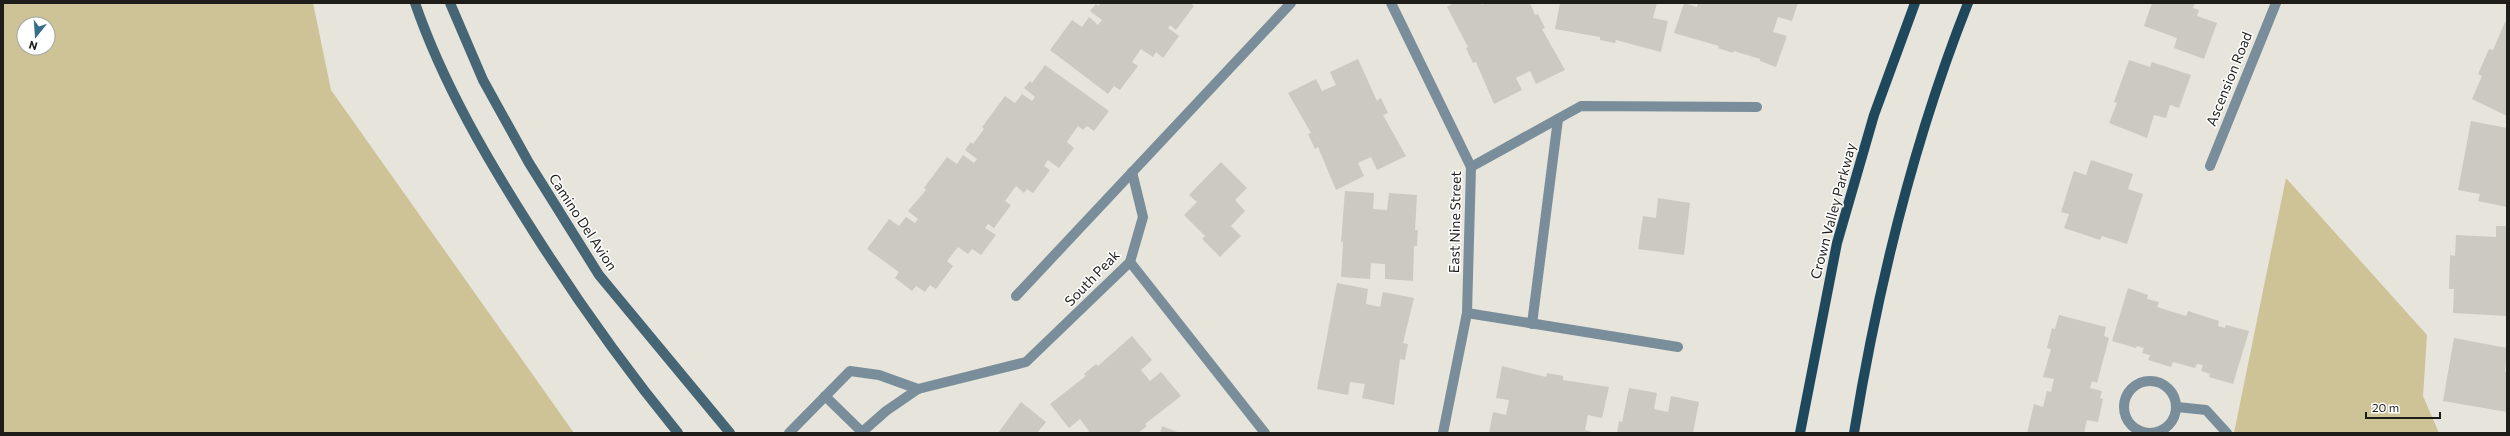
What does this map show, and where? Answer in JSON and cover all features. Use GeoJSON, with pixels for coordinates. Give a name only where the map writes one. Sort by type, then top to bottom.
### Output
{"type":"FeatureCollection","features":[{"type":"Feature","properties":{"kind":"main road"},"geometry":{"type":"LineString","coordinates":[[415,3],[427,37],[452,92],[503,186],[583,310],[638,384],[678,433]]}},
{"type":"Feature","properties":{"kind":"main road","name":"Camino Del Avion"},"geometry":{"type":"LineString","coordinates":[[450,3],[483,80],[529,163],[600,275],[730,433]]}},
{"type":"Feature","properties":{"kind":"main road","name":"Crown Valley Parkway"},"geometry":{"type":"LineString","coordinates":[[1800,433],[1837,243],[1874,114],[1915,3]]}},
{"type":"Feature","properties":{"kind":"main road"},"geometry":{"type":"LineString","coordinates":[[1854,433],[1867,353],[1899,209],[1949,52],[1968,3]]}},
{"type":"Feature","properties":{"kind":"street"},"geometry":{"type":"LineString","coordinates":[[1016,296],[1291,3]]}},
{"type":"Feature","properties":{"kind":"street","name":"East Nine Street"},"geometry":{"type":"LineString","coordinates":[[1391,3],[1472,168],[1467,313],[1443,433]]}},
{"type":"Feature","properties":{"kind":"street","name":"Ascension Road"},"geometry":{"type":"LineString","coordinates":[[2210,166],[2276,3]]}},
{"type":"Feature","properties":{"kind":"street"},"geometry":{"type":"LineString","coordinates":[[1472,168],[1581,106],[1757,107]]}},
{"type":"Feature","properties":{"kind":"street"},"geometry":{"type":"LineString","coordinates":[[1532,324],[1558,119]]}},
{"type":"Feature","properties":{"kind":"street","name":"South Peak"},"geometry":{"type":"LineString","coordinates":[[862,432],[886,411],[918,389],[1026,362],[1130,262],[1143,217],[1132,172]]}},
{"type":"Feature","properties":{"kind":"street"},"geometry":{"type":"LineString","coordinates":[[1130,262],[1266,433]]}},
{"type":"Feature","properties":{"kind":"street"},"geometry":{"type":"LineString","coordinates":[[1467,313],[1678,347]]}},
{"type":"Feature","properties":{"kind":"street"},"geometry":{"type":"LineString","coordinates":[[789,433],[850,371],[879,375],[918,389]]}},
{"type":"Feature","properties":{"kind":"street"},"geometry":{"type":"LineString","coordinates":[[2151,381],[2166,386],[2172,392],[2177,407],[2170,424],[2154,433],[2137,429],[2126,415],[2124,406],[2126,398],[2135,385],[2151,381]]}},
{"type":"Feature","properties":{"kind":"street"},"geometry":{"type":"LineString","coordinates":[[825,396],[862,432]]}},
{"type":"Feature","properties":{"kind":"street"},"geometry":{"type":"LineString","coordinates":[[2177,407],[2206,410],[2227,433]]}},
{"type":"Feature","properties":{"kind":"shaded area"},"geometry":{"type":"Polygon","coordinates":[[[3,3],[313,3],[331,90],[574,433],[3,433],[3,3]]]}},
{"type":"Feature","properties":{"kind":"shaded area"},"geometry":{"type":"Polygon","coordinates":[[[2286,178],[2427,335],[2423,396],[2439,433],[2234,433],[2286,178]]]}},
{"type":"Feature","properties":{"kind":"building"},"geometry":{"type":"Polygon","coordinates":[[[1101,3],[1190,3],[1194,6],[1176,30],[1170,25],[1168,28],[1179,36],[1163,58],[1156,52],[1153,57],[1141,49],[1132,62],[1138,66],[1120,90],[1114,86],[1108,94],[1050,50],[1072,20],[1082,27],[1089,17],[1098,25],[1102,20],[1090,11],[1096,4],[1098,6],[1101,3]]]}},
{"type":"Feature","properties":{"kind":"building"},"geometry":{"type":"Polygon","coordinates":[[[1454,3],[1481,3],[1482,5],[1486,3],[1530,3],[1535,15],[1538,14],[1545,28],[1542,29],[1565,70],[1536,84],[1530,71],[1516,78],[1522,90],[1494,104],[1476,62],[1473,63],[1466,48],[1468,47],[1447,7],[1454,3]]]}},
{"type":"Feature","properties":{"kind":"building"},"geometry":{"type":"Polygon","coordinates":[[[1560,3],[1657,3],[1653,18],[1668,21],[1661,52],[1616,40],[1615,43],[1600,40],[1600,37],[1555,29],[1560,3]]]}},
{"type":"Feature","properties":{"kind":"building"},"geometry":{"type":"Polygon","coordinates":[[[1684,3],[1697,7],[1698,3],[1798,3],[1792,21],[1778,17],[1773,32],[1787,36],[1776,67],[1760,61],[1760,59],[1734,51],[1733,53],[1718,48],[1719,46],[1674,33],[1684,3]]]}},
{"type":"Feature","properties":{"kind":"building"},"geometry":{"type":"Polygon","coordinates":[[[2152,3],[2195,3],[2193,8],[2199,10],[2197,16],[2217,23],[2204,59],[2174,48],[2177,38],[2144,26],[2152,3]]]}},
{"type":"Feature","properties":{"kind":"building"},"geometry":{"type":"Polygon","coordinates":[[[2505,22],[2507,23],[2507,116],[2472,99],[2482,76],[2478,74],[2489,49],[2493,50],[2505,22]]]}},
{"type":"Feature","properties":{"kind":"building"},"geometry":{"type":"Polygon","coordinates":[[[1358,59],[1377,101],[1381,98],[1388,113],[1383,115],[1406,156],[1377,170],[1371,157],[1358,163],[1364,176],[1336,190],[1318,147],[1315,149],[1308,134],[1311,133],[1288,93],[1316,79],[1322,91],[1336,85],[1330,72],[1358,59]]]}},
{"type":"Feature","properties":{"kind":"building"},"geometry":{"type":"Polygon","coordinates":[[[2129,60],[2150,67],[2152,62],[2191,75],[2179,108],[2170,105],[2166,118],[2154,115],[2147,138],[2109,123],[2117,103],[2114,102],[2129,60]]]}},
{"type":"Feature","properties":{"kind":"building"},"geometry":{"type":"Polygon","coordinates":[[[1045,65],[1109,111],[1094,131],[1087,126],[1083,130],[1078,126],[1067,142],[1074,148],[1059,168],[1048,160],[1044,166],[1050,170],[1033,193],[1027,189],[1024,193],[1016,186],[1005,201],[1011,205],[994,228],[988,224],[985,228],[996,235],[981,255],[972,249],[968,254],[958,247],[947,261],[953,266],[936,289],[930,285],[925,292],[916,286],[912,291],[895,278],[899,272],[867,249],[889,219],[899,226],[906,217],[915,223],[918,219],[908,211],[926,190],[924,188],[947,157],[957,164],[963,155],[974,163],[977,159],[965,150],[971,142],[973,144],[984,129],[982,127],[1005,96],[1015,103],[1022,94],[1032,101],[1035,97],[1024,88],[1030,81],[1032,83],[1045,65]]]}},
{"type":"Feature","properties":{"kind":"building"},"geometry":{"type":"Polygon","coordinates":[[[2471,121],[2507,128],[2507,207],[2478,201],[2480,194],[2458,190],[2471,121]]]}},
{"type":"Feature","properties":{"kind":"building"},"geometry":{"type":"Polygon","coordinates":[[[2091,160],[2133,174],[2128,189],[2143,194],[2127,244],[2102,236],[2100,240],[2064,228],[2069,214],[2061,212],[2074,171],[2086,175],[2091,160]]]}},
{"type":"Feature","properties":{"kind":"building"},"geometry":{"type":"Polygon","coordinates":[[[1221,162],[1247,188],[1235,200],[1245,211],[1231,226],[1241,236],[1220,257],[1202,239],[1205,236],[1184,215],[1197,202],[1189,195],[1221,162]]]}},
{"type":"Feature","properties":{"kind":"building"},"geometry":{"type":"Polygon","coordinates":[[[1345,191],[1374,193],[1373,209],[1387,210],[1389,193],[1417,195],[1415,230],[1418,230],[1417,246],[1414,246],[1413,281],[1385,279],[1385,264],[1371,263],[1370,279],[1341,277],[1343,242],[1341,242],[1345,191]]]}},
{"type":"Feature","properties":{"kind":"building"},"geometry":{"type":"Polygon","coordinates":[[[1658,198],[1690,203],[1684,255],[1638,249],[1643,216],[1656,218],[1658,198]]]}},
{"type":"Feature","properties":{"kind":"building"},"geometry":{"type":"Polygon","coordinates":[[[2496,226],[2507,226],[2507,316],[2453,313],[2454,289],[2449,289],[2450,255],[2455,256],[2456,235],[2496,237],[2496,226]]]}},
{"type":"Feature","properties":{"kind":"building"},"geometry":{"type":"Polygon","coordinates":[[[1337,283],[1368,289],[1366,304],[1380,307],[1383,292],[1414,298],[1403,343],[1408,344],[1405,360],[1400,359],[1394,405],[1362,398],[1365,384],[1350,382],[1348,395],[1317,389],[1337,283]]]}},
{"type":"Feature","properties":{"kind":"building"},"geometry":{"type":"Polygon","coordinates":[[[2128,288],[2148,295],[2147,299],[2159,302],[2157,307],[2186,316],[2188,311],[2219,321],[2218,326],[2225,328],[2226,325],[2249,331],[2233,384],[2209,377],[2210,374],[2201,371],[2203,365],[2197,364],[2195,368],[2173,362],[2171,367],[2148,360],[2150,355],[2142,353],[2144,348],[2137,346],[2136,348],[2112,341],[2128,288]]]}},
{"type":"Feature","properties":{"kind":"building"},"geometry":{"type":"Polygon","coordinates":[[[2059,315],[2106,327],[2104,336],[2109,338],[2097,383],[2092,381],[2090,388],[2102,391],[2100,398],[2103,399],[2098,422],[2087,420],[2084,433],[2027,433],[2034,404],[2043,407],[2047,391],[2051,392],[2054,379],[2043,377],[2051,349],[2047,348],[2052,328],[2055,329],[2059,315]]]}},
{"type":"Feature","properties":{"kind":"building"},"geometry":{"type":"Polygon","coordinates":[[[1132,336],[1152,360],[1141,370],[1150,381],[1161,372],[1181,396],[1145,424],[1147,426],[1138,433],[1087,433],[1089,431],[1080,419],[1069,428],[1050,404],[1086,376],[1084,374],[1096,364],[1098,366],[1132,336]]]}},
{"type":"Feature","properties":{"kind":"building"},"geometry":{"type":"Polygon","coordinates":[[[2454,338],[2507,348],[2505,372],[2507,372],[2507,412],[2443,401],[2454,338]]]}},
{"type":"Feature","properties":{"kind":"building"},"geometry":{"type":"Polygon","coordinates":[[[1502,366],[1546,377],[1547,373],[1563,376],[1563,380],[1609,387],[1602,418],[1588,415],[1585,430],[1596,433],[1489,433],[1493,412],[1506,415],[1509,400],[1496,398],[1502,366]]]}},
{"type":"Feature","properties":{"kind":"building"},"geometry":{"type":"Polygon","coordinates":[[[1629,388],[1657,393],[1654,409],[1668,412],[1671,396],[1699,402],[1693,433],[1617,433],[1619,421],[1622,422],[1629,388]]]}},
{"type":"Feature","properties":{"kind":"building"},"geometry":{"type":"Polygon","coordinates":[[[1021,402],[1046,422],[1037,433],[998,433],[1021,402]]]}},
{"type":"Feature","properties":{"kind":"building"},"geometry":{"type":"Polygon","coordinates":[[[1162,426],[1180,433],[1160,433],[1162,426]]]}}]}
